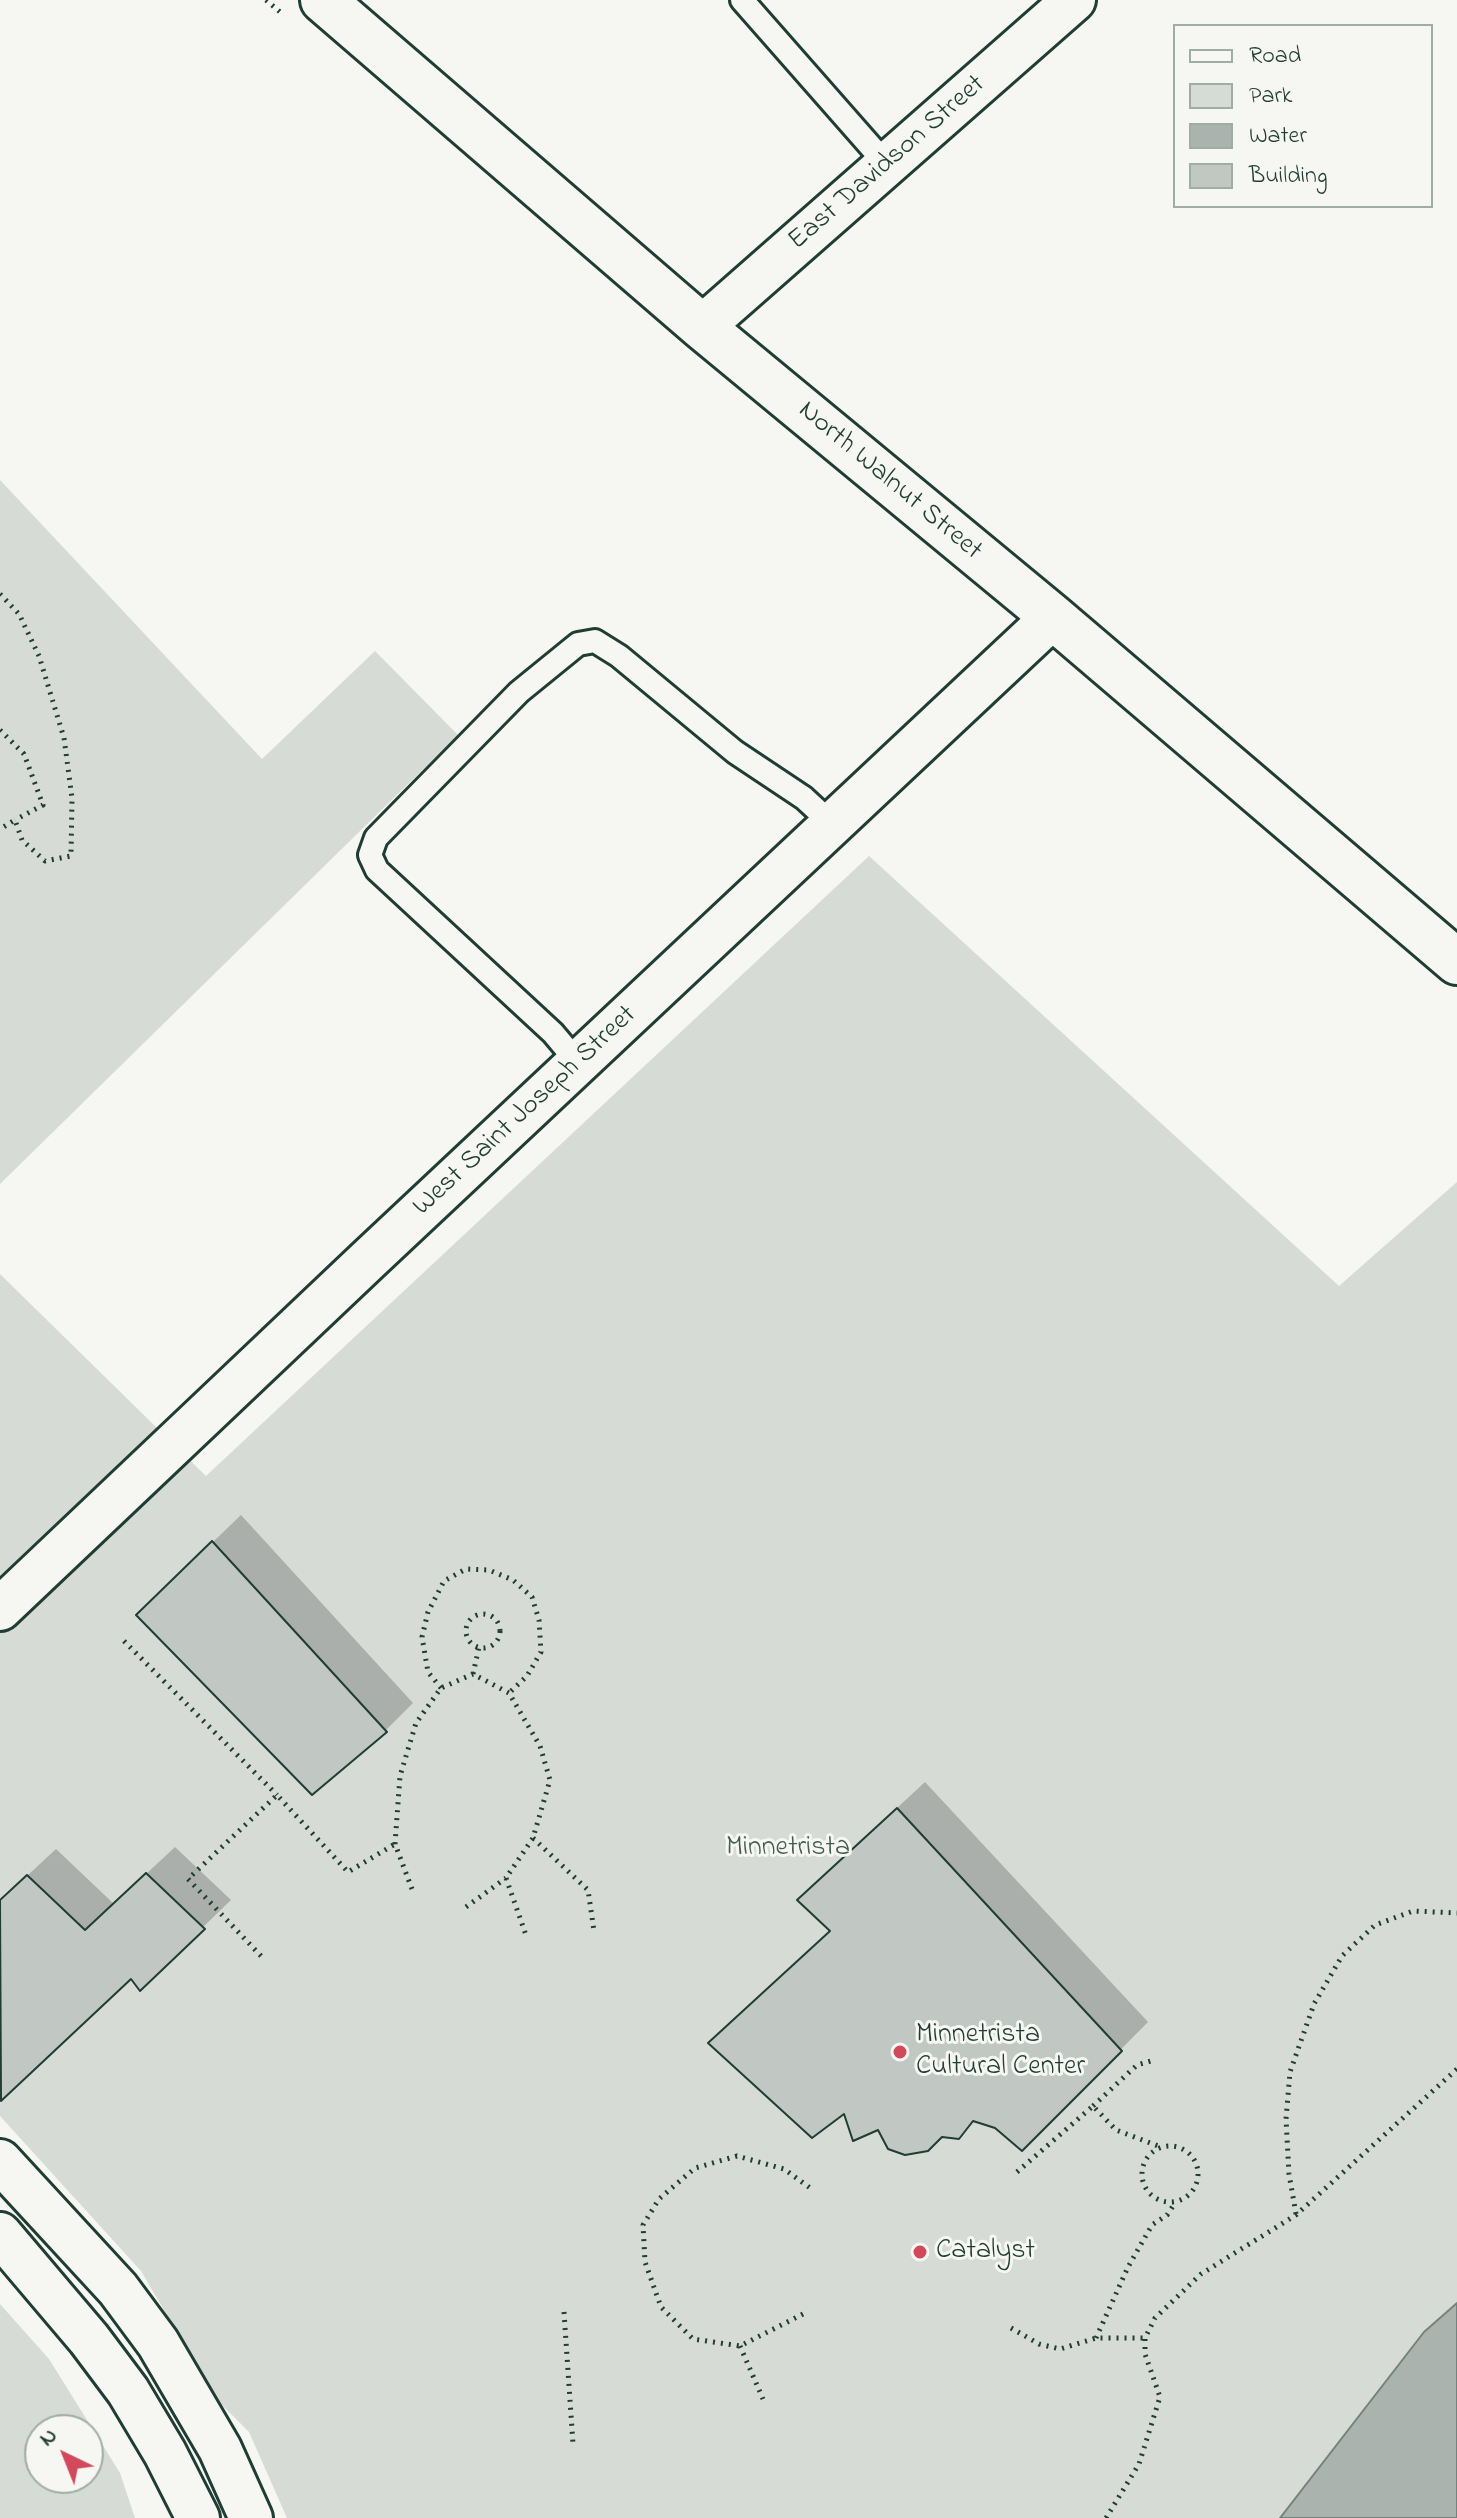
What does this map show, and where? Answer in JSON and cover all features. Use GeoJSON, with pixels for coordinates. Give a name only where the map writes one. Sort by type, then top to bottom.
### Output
{"type":"FeatureCollection","features":[{"type":"Feature","properties":{"kind":"main road","name":"North Walnut Street"},"geometry":{"type":"LineString","coordinates":[[307,10],[702,327],[1053,617],[1457,962]]}},
{"type":"Feature","properties":{"kind":"street","name":"East Davidson Street"},"geometry":{"type":"LineString","coordinates":[[702,327],[1074,0]]}},
{"type":"Feature","properties":{"kind":"street","name":"West Saint Joseph Street"},"geometry":{"type":"LineString","coordinates":[[0,1609],[1053,617]]}},
{"type":"Feature","properties":{"kind":"street"},"geometry":{"type":"LineString","coordinates":[[0,2161],[118,2289],[158,2343],[220,2449],[251,2518]]}},
{"type":"Feature","properties":{"kind":"street"},"geometry":{"type":"LineString","coordinates":[[0,2234],[89,2339],[128,2391],[165,2453],[198,2518]]}},
{"type":"Feature","properties":{"kind":"lane"},"geometry":{"type":"LineString","coordinates":[[742,0],[887,165]]}},
{"type":"Feature","properties":{"kind":"lane"},"geometry":{"type":"LineString","coordinates":[[579,1064],[553,1033],[377,870],[370,855],[376,838],[519,692],[578,644],[595,641],[619,656],[735,752],[804,798],[832,824]]}},
{"type":"Feature","properties":{"kind":"path"},"geometry":{"type":"LineString","coordinates":[[266,0],[307,10]]}},
{"type":"Feature","properties":{"kind":"path"},"geometry":{"type":"LineString","coordinates":[[0,594],[19,614],[39,656],[64,738],[72,798],[71,856],[45,861],[22,840],[15,820]]}},
{"type":"Feature","properties":{"kind":"path"},"geometry":{"type":"LineString","coordinates":[[0,730],[24,754],[43,805],[0,829]]}},
{"type":"Feature","properties":{"kind":"path"},"geometry":{"type":"LineString","coordinates":[[441,1688],[428,1672],[422,1637],[428,1612],[444,1581],[466,1569],[489,1570],[513,1580],[532,1597],[539,1620],[541,1652],[527,1676],[509,1693]]}},
{"type":"Feature","properties":{"kind":"path"},"geometry":{"type":"LineString","coordinates":[[488,1615],[497,1621],[500,1637],[494,1645],[479,1647],[469,1641],[466,1630],[476,1616],[488,1615]]}},
{"type":"Feature","properties":{"kind":"path"},"geometry":{"type":"LineString","coordinates":[[124,1641],[277,1795],[348,1872],[395,1844]]}},
{"type":"Feature","properties":{"kind":"path"},"geometry":{"type":"LineString","coordinates":[[473,1674],[479,1647]]}},
{"type":"Feature","properties":{"kind":"path"},"geometry":{"type":"LineString","coordinates":[[412,1889],[395,1844],[400,1776],[416,1723],[441,1688],[473,1674]]}},
{"type":"Feature","properties":{"kind":"path"},"geometry":{"type":"LineString","coordinates":[[466,1907],[506,1878],[533,1838],[550,1780],[540,1746],[509,1693],[473,1674]]}},
{"type":"Feature","properties":{"kind":"path"},"geometry":{"type":"LineString","coordinates":[[261,1956],[188,1879],[277,1795]]}},
{"type":"Feature","properties":{"kind":"path"},"geometry":{"type":"LineString","coordinates":[[533,1838],[588,1890],[594,1931]]}},
{"type":"Feature","properties":{"kind":"path"},"geometry":{"type":"LineString","coordinates":[[506,1878],[527,1938]]}},
{"type":"Feature","properties":{"kind":"path"},"geometry":{"type":"LineString","coordinates":[[1296,2215],[1289,2174],[1287,2103],[1290,2072],[1314,2004],[1342,1956],[1375,1925],[1413,1911],[1457,1913]]}},
{"type":"Feature","properties":{"kind":"path"},"geometry":{"type":"LineString","coordinates":[[1017,2172],[1137,2065],[1151,2061]]}},
{"type":"Feature","properties":{"kind":"path"},"geometry":{"type":"LineString","coordinates":[[1106,2518],[1139,2464],[1160,2397],[1145,2354],[1145,2338],[1155,2318],[1201,2274],[1296,2215],[1457,2069]]}},
{"type":"Feature","properties":{"kind":"path"},"geometry":{"type":"LineString","coordinates":[[1093,2106],[1116,2130],[1161,2147],[1180,2148],[1194,2159],[1197,2167],[1196,2186],[1184,2199],[1175,2202],[1157,2200],[1143,2186],[1141,2177],[1145,2158],[1161,2147]]}},
{"type":"Feature","properties":{"kind":"path"},"geometry":{"type":"LineString","coordinates":[[803,2314],[740,2346],[693,2339],[661,2307],[645,2262],[643,2225],[659,2199],[695,2168],[737,2156],[784,2169],[813,2190]]}},
{"type":"Feature","properties":{"kind":"path"},"geometry":{"type":"LineString","coordinates":[[1096,2338],[1128,2267],[1152,2225],[1167,2215],[1175,2202]]}},
{"type":"Feature","properties":{"kind":"path"},"geometry":{"type":"LineString","coordinates":[[564,2312],[573,2444]]}},
{"type":"Feature","properties":{"kind":"path"},"geometry":{"type":"LineString","coordinates":[[1011,2328],[1039,2344],[1060,2349],[1096,2338],[1145,2338]]}},
{"type":"Feature","properties":{"kind":"path"},"geometry":{"type":"LineString","coordinates":[[740,2346],[763,2399]]}},
{"type":"Feature","properties":{"kind":"green space"},"geometry":{"type":"Polygon","coordinates":[[[0,480],[262,759],[375,651],[458,735],[0,1184],[0,480]]]}},
{"type":"Feature","properties":{"kind":"green space","name":"Minnetrista"},"geometry":{"type":"Polygon","coordinates":[[[869,856],[1339,1286],[1457,1182],[1457,2303],[1424,2332],[1280,2518],[287,2518],[249,2432],[217,2400],[141,2271],[0,2116],[0,1274],[206,1476],[869,856]]]}},
{"type":"Feature","properties":{"kind":"green space"},"geometry":{"type":"Polygon","coordinates":[[[0,2304],[49,2359],[83,2414],[24,2414],[24,2494],[104,2494],[104,2447],[120,2473],[135,2518],[0,2518],[0,2304]]]}},
{"type":"Feature","properties":{"kind":"water"},"geometry":{"type":"Polygon","coordinates":[[[1457,2303],[1457,2518],[1280,2518],[1424,2332],[1457,2303]]]}},
{"type":"Feature","properties":{"kind":"building"},"geometry":{"type":"Polygon","coordinates":[[[212,1541],[387,1732],[312,1795],[136,1615],[212,1541]]]}},
{"type":"Feature","properties":{"kind":"building","name":"Minnetrista Cultural Center"},"geometry":{"type":"Polygon","coordinates":[[[897,1808],[1122,2051],[1022,2151],[995,2128],[973,2121],[959,2139],[942,2137],[928,2151],[905,2155],[888,2149],[878,2130],[853,2141],[844,2114],[812,2138],[708,2043],[830,1931],[797,1900],[897,1808]]]}},
{"type":"Feature","properties":{"kind":"building"},"geometry":{"type":"Polygon","coordinates":[[[146,1873],[205,1929],[140,1991],[131,1979],[1,2101],[0,1900],[27,1875],[85,1930],[146,1873]]]}},
{"type":"Feature","properties":{"kind":"place","name":"Minnetrista Cultural Center"},"geometry":{"type":"Point","coordinates":[900,2052]}},
{"type":"Feature","properties":{"kind":"place","name":"Catalyst"},"geometry":{"type":"Point","coordinates":[920,2252]}}]}
